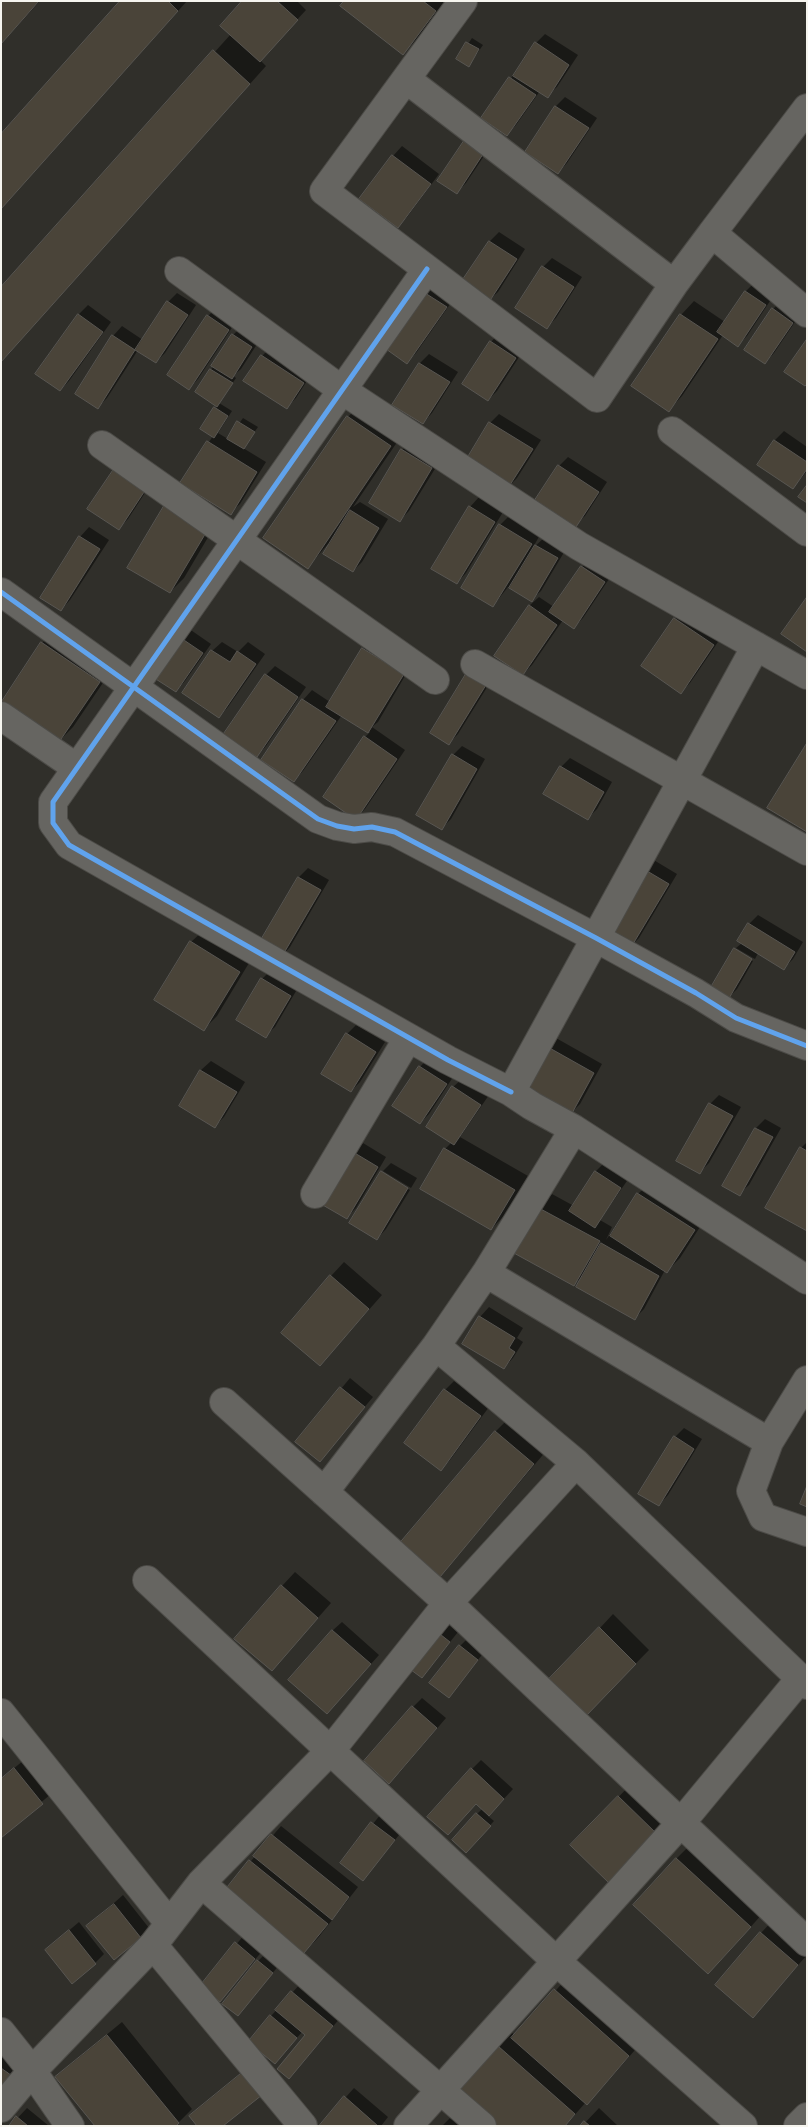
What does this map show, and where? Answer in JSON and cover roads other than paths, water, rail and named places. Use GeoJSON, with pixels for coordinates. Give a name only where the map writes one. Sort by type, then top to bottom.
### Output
{"type":"FeatureCollection","features":[{"type":"Feature","properties":{"kind":"street"},"geometry":{"type":"LineString","coordinates":[[463,1],[324,191],[597,398],[674,284],[712,233],[802,125]]}},
{"type":"Feature","properties":{"kind":"street"},"geometry":{"type":"LineString","coordinates":[[406,79],[674,284]]}},
{"type":"Feature","properties":{"kind":"street"},"geometry":{"type":"LineString","coordinates":[[712,233],[807,313]]}},
{"type":"Feature","properties":{"kind":"street"},"geometry":{"type":"LineString","coordinates":[[427,269],[53,802],[53,823],[69,845],[408,1038],[511,1092],[574,1129],[807,1280]]}},
{"type":"Feature","properties":{"kind":"street"},"geometry":{"type":"LineString","coordinates":[[179,271],[342,390],[579,546],[807,675]]}},
{"type":"Feature","properties":{"kind":"street"},"geometry":{"type":"LineString","coordinates":[[672,431],[807,532]]}},
{"type":"Feature","properties":{"kind":"street"},"geometry":{"type":"LineString","coordinates":[[102,445],[435,680]]}},
{"type":"Feature","properties":{"kind":"street"},"geometry":{"type":"LineString","coordinates":[[1,592],[318,819],[337,826],[354,829],[372,827],[395,832],[596,938],[696,993],[736,1018],[807,1046]]}},
{"type":"Feature","properties":{"kind":"street"},"geometry":{"type":"LineString","coordinates":[[511,1092],[756,646]]}},
{"type":"Feature","properties":{"kind":"street"},"geometry":{"type":"LineString","coordinates":[[475,664],[807,851]]}},
{"type":"Feature","properties":{"kind":"street"},"geometry":{"type":"LineString","coordinates":[[1,716],[77,768]]}},
{"type":"Feature","properties":{"kind":"street"},"geometry":{"type":"LineString","coordinates":[[315,1194],[408,1038]]}},
{"type":"Feature","properties":{"kind":"street"},"geometry":{"type":"LineString","coordinates":[[324,1492],[436,1346],[486,1273],[574,1129]]}},
{"type":"Feature","properties":{"kind":"street"},"geometry":{"type":"LineString","coordinates":[[486,1273],[769,1442]]}},
{"type":"Feature","properties":{"kind":"street"},"geometry":{"type":"LineString","coordinates":[[408,2126],[680,1824],[803,1682],[576,1463],[436,1346]]}},
{"type":"Feature","properties":{"kind":"street"},"geometry":{"type":"LineString","coordinates":[[807,1380],[769,1442],[751,1491],[763,1517],[807,1532]]}},
{"type":"Feature","properties":{"kind":"street"},"geometry":{"type":"LineString","coordinates":[[224,1402],[448,1604],[807,1942]]}},
{"type":"Feature","properties":{"kind":"street"},"geometry":{"type":"LineString","coordinates":[[1,2108],[32,2071],[153,1945],[201,1883],[331,1750],[448,1604],[576,1463]]}},
{"type":"Feature","properties":{"kind":"street"},"geometry":{"type":"LineString","coordinates":[[146,1580],[556,1961],[743,2126]]}},
{"type":"Feature","properties":{"kind":"street"},"geometry":{"type":"LineString","coordinates":[[1,1713],[169,1923]]}},
{"type":"Feature","properties":{"kind":"street"},"geometry":{"type":"LineString","coordinates":[[201,1883],[482,2126]]}},
{"type":"Feature","properties":{"kind":"street"},"geometry":{"type":"LineString","coordinates":[[153,1945],[303,2126]]}},
{"type":"Feature","properties":{"kind":"street"},"geometry":{"type":"LineString","coordinates":[[1,2032],[32,2071],[70,2126]]}},
{"type":"Feature","properties":{"kind":"street"},"geometry":{"type":"LineString","coordinates":[[798,2126],[807,2117]]}}]}
